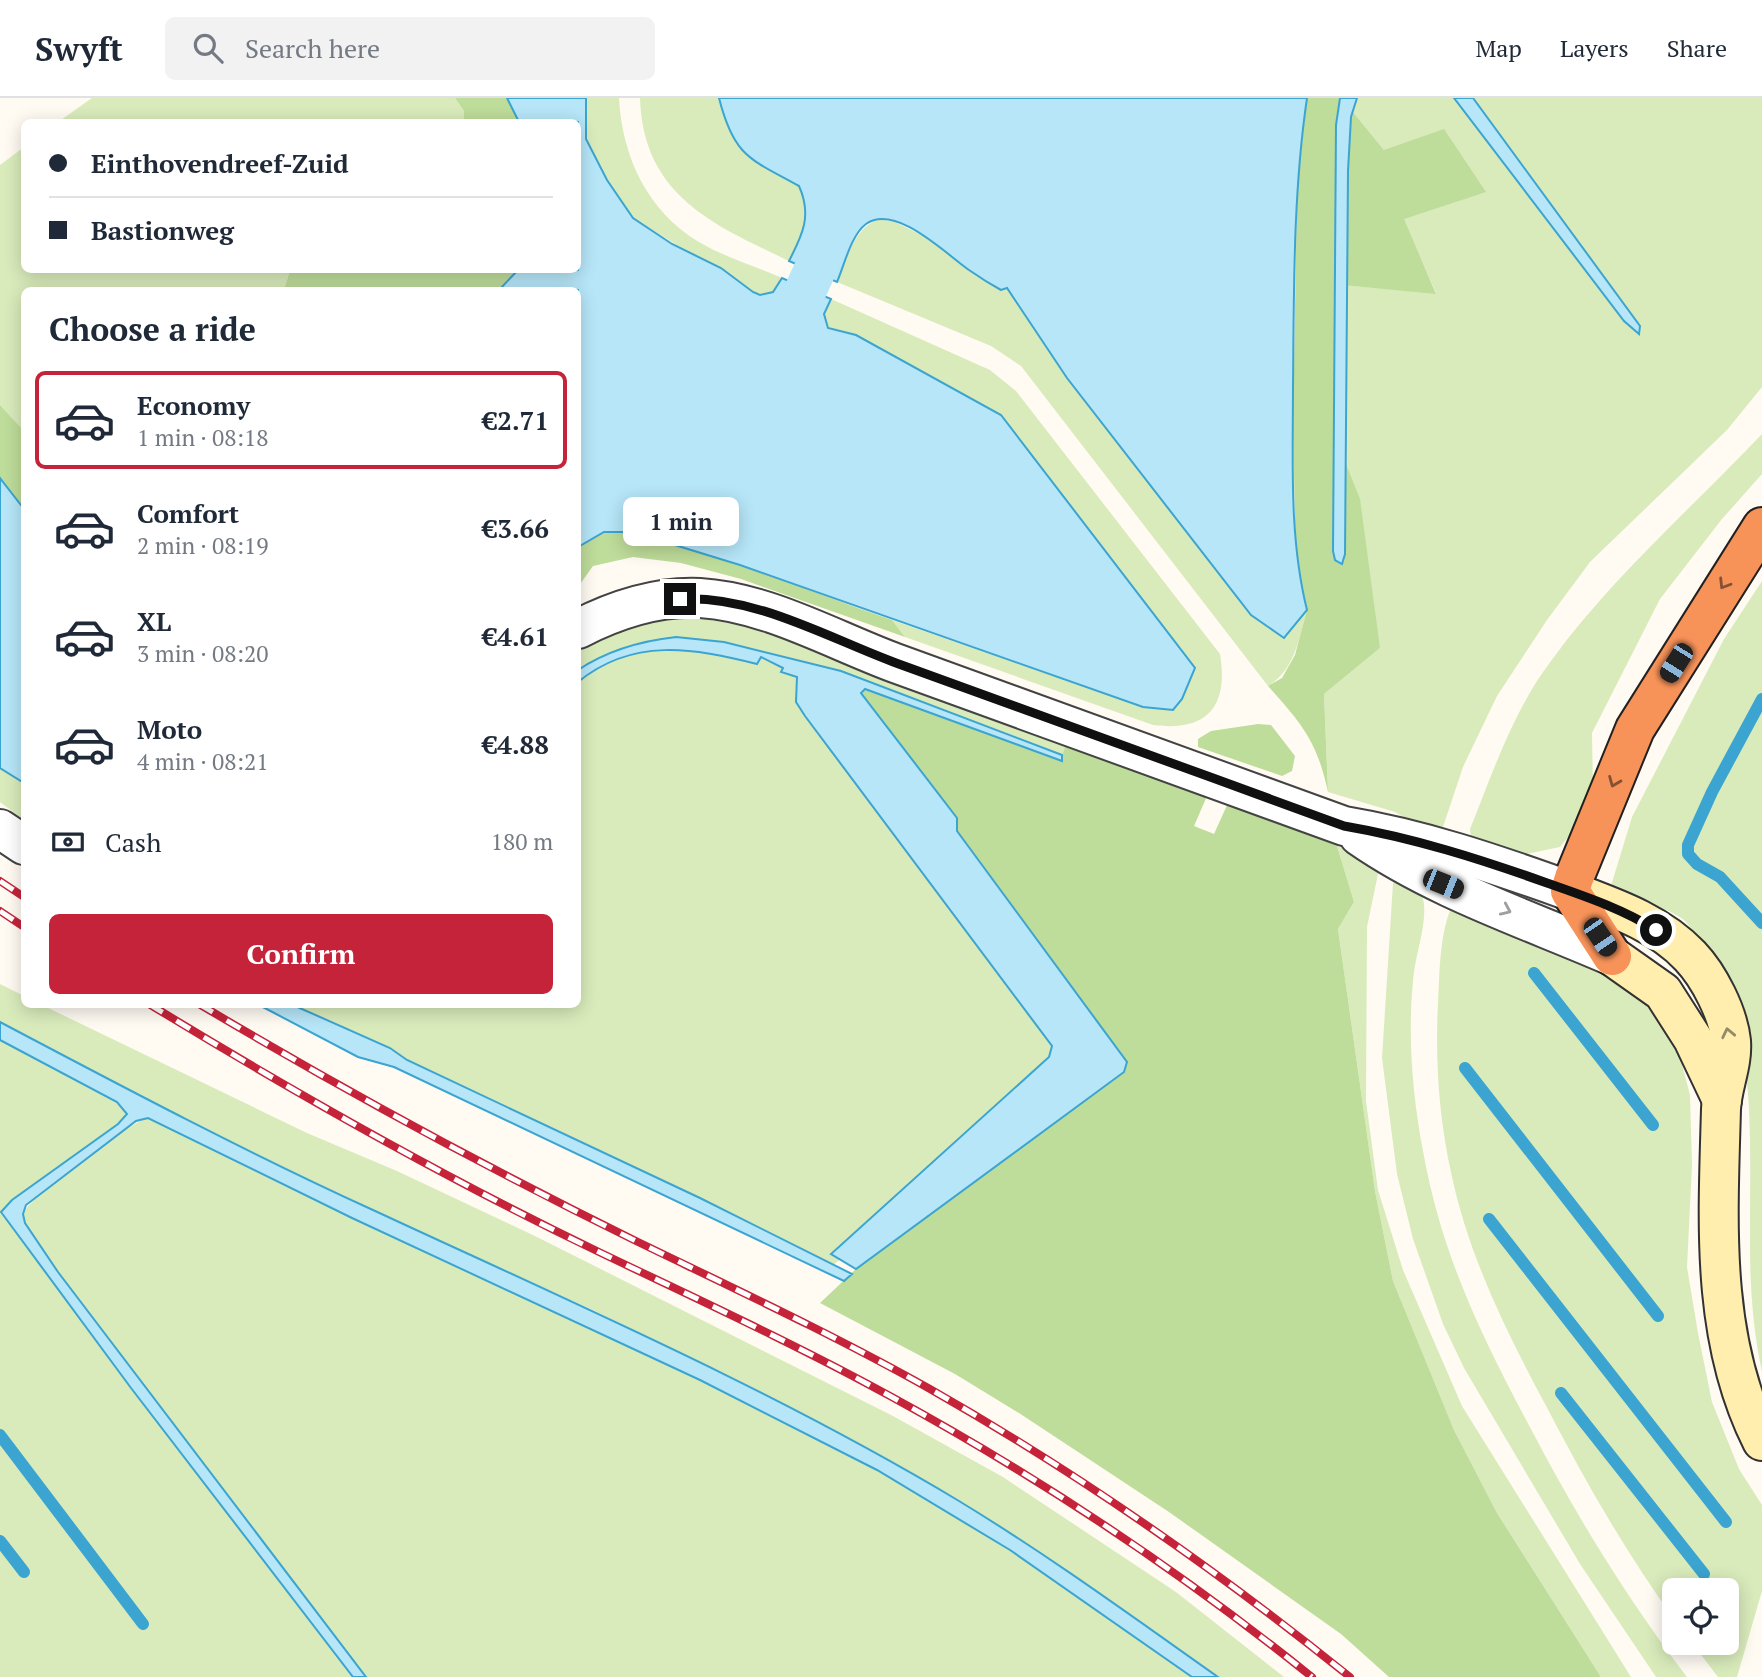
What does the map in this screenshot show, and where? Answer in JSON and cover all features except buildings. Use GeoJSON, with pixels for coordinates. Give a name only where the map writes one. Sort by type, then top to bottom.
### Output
{"type":"FeatureCollection","features":[{"type":"Feature","properties":{"kind":"highway"},"geometry":{"type":"LineString","coordinates":[[1612,956],[1570,891],[1636,729],[1762,527]]}},
{"type":"Feature","properties":{"kind":"main road"},"geometry":{"type":"LineString","coordinates":[[1570,891],[1643,921],[1670,938],[1691,957],[1713,989],[1731,1040],[1730,1064],[1722,1100],[1719,1272],[1728,1336],[1748,1414],[1762,1441]]}},
{"type":"Feature","properties":{"kind":"main road"},"geometry":{"type":"LineString","coordinates":[[1612,956],[1664,992],[1693,1038],[1722,1100]]}},
{"type":"Feature","properties":{"kind":"street"},"geometry":{"type":"LineString","coordinates":[[581,628],[612,612],[660,600],[700,598],[762,611],[893,662],[1344,826],[1399,835],[1486,861],[1570,891]]}},
{"type":"Feature","properties":{"kind":"street"},"geometry":{"type":"LineString","coordinates":[[1344,826],[1391,859],[1612,956]]}},
{"type":"Feature","properties":{"kind":"street"},"geometry":{"type":"LineString","coordinates":[[0,829],[21,843]]}},
{"type":"Feature","properties":{"kind":"green space"},"geometry":{"type":"Polygon","coordinates":[[[92,98],[455,98],[464,111],[464,119],[62,119],[92,98]]]}},
{"type":"Feature","properties":{"kind":"green space"},"geometry":{"type":"Polygon","coordinates":[[[455,98],[507,98],[518,119],[464,119],[464,111],[455,98]]]}},
{"type":"Feature","properties":{"kind":"green space"},"geometry":{"type":"Polygon","coordinates":[[[586,98],[619,98],[625,141],[632,161],[652,198],[665,215],[699,242],[782,278],[774,289],[763,294],[753,292],[633,218],[607,180],[586,139],[586,98]]]}},
{"type":"Feature","properties":{"kind":"green space"},"geometry":{"type":"Polygon","coordinates":[[[640,98],[719,98],[731,132],[746,154],[768,170],[799,186],[805,206],[804,224],[789,261],[710,219],[688,203],[669,183],[654,160],[644,132],[640,98]]]}},
{"type":"Feature","properties":{"kind":"green space"},"geometry":{"type":"Polygon","coordinates":[[[1307,98],[1352,98],[1348,106],[1384,150],[1444,129],[1486,192],[1404,219],[1436,294],[1342,285],[1339,447],[1360,499],[1380,648],[1324,694],[1328,792],[1319,759],[1307,734],[1268,686],[1282,678],[1295,655],[1307,610],[1296,567],[1293,427],[1297,190],[1307,98]]]}},
{"type":"Feature","properties":{"kind":"green space"},"geometry":{"type":"Polygon","coordinates":[[[1352,98],[1762,98],[1762,387],[1727,430],[1590,562],[1547,620],[1497,696],[1463,767],[1442,830],[1413,823],[1395,812],[1328,792],[1324,694],[1380,648],[1339,447],[1341,285],[1436,293],[1403,219],[1384,150],[1348,106],[1352,98]]]}},
{"type":"Feature","properties":{"kind":"green space"},"geometry":{"type":"Polygon","coordinates":[[[21,149],[21,273],[289,273],[285,287],[21,287],[21,428],[0,405],[0,165],[21,149]]]}},
{"type":"Feature","properties":{"kind":"green space"},"geometry":{"type":"Polygon","coordinates":[[[879,219],[895,222],[936,242],[967,269],[1007,288],[1067,378],[1251,615],[1284,638],[1307,610],[1295,652],[1277,679],[1268,686],[1021,366],[991,346],[837,282],[857,237],[879,219]]]}},
{"type":"Feature","properties":{"kind":"green space"},"geometry":{"type":"Polygon","coordinates":[[[289,273],[515,273],[502,287],[285,287],[289,273]]]}},
{"type":"Feature","properties":{"kind":"green space"},"geometry":{"type":"Polygon","coordinates":[[[831,299],[990,370],[1016,391],[1220,654],[1221,689],[1210,712],[1200,720],[1187,724],[1153,725],[905,637],[892,620],[1143,707],[1173,710],[1182,699],[1001,415],[856,335],[828,328],[824,314],[831,299]]]}},
{"type":"Feature","properties":{"kind":"green space"},"geometry":{"type":"Polygon","coordinates":[[[0,405],[21,428],[21,505],[0,478],[0,405]]]}},
{"type":"Feature","properties":{"kind":"green space"},"geometry":{"type":"Polygon","coordinates":[[[1762,434],[1762,474],[1722,519],[1660,599],[1592,733],[1593,792],[1571,834],[1560,847],[1522,855],[1471,840],[1470,829],[1505,742],[1526,700],[1551,661],[1599,601],[1762,434]]]}},
{"type":"Feature","properties":{"kind":"green space"},"geometry":{"type":"Polygon","coordinates":[[[604,532],[660,540],[892,620],[905,637],[741,579],[681,563],[633,557],[593,566],[581,583],[581,545],[604,532]]]}},
{"type":"Feature","properties":{"kind":"green space"},"geometry":{"type":"Polygon","coordinates":[[[1762,581],[1762,1372],[1751,1293],[1746,1071],[1739,1030],[1727,990],[1709,953],[1684,920],[1659,907],[1610,889],[1632,817],[1724,639],[1762,581]]]}},
{"type":"Feature","properties":{"kind":"green space"},"geometry":{"type":"Polygon","coordinates":[[[693,617],[751,627],[1067,740],[1062,761],[841,671],[724,642],[698,639],[634,644],[581,669],[581,646],[619,630],[662,620],[693,617]]]}},
{"type":"Feature","properties":{"kind":"green space"},"geometry":{"type":"Polygon","coordinates":[[[724,645],[801,670],[1087,1059],[832,1266],[284,1008],[581,1008],[581,676],[640,646],[724,645]]]}},
{"type":"Feature","properties":{"kind":"green space"},"geometry":{"type":"Polygon","coordinates":[[[864,688],[1061,761],[1067,740],[1207,796],[1194,826],[1214,834],[1228,803],[1233,802],[1337,846],[1354,902],[1338,929],[1375,1191],[1393,1281],[1454,1430],[1497,1513],[1601,1677],[1389,1677],[1341,1634],[1169,1512],[1019,1413],[955,1374],[820,1303],[856,1269],[1123,1072],[1127,1062],[957,831],[957,818],[861,693],[864,688]]]}},
{"type":"Feature","properties":{"kind":"green space"},"geometry":{"type":"Polygon","coordinates":[[[1258,724],[1271,725],[1295,756],[1292,771],[1282,776],[1198,747],[1198,739],[1211,731],[1258,724]]]}},
{"type":"Feature","properties":{"kind":"green space"},"geometry":{"type":"Polygon","coordinates":[[[0,768],[21,781],[21,818],[0,802],[0,768]]]}},
{"type":"Feature","properties":{"kind":"green space"},"geometry":{"type":"Polygon","coordinates":[[[1337,846],[1380,864],[1367,927],[1366,1101],[1378,1190],[1403,1270],[1462,1406],[1631,1677],[1601,1677],[1497,1513],[1454,1430],[1393,1281],[1375,1191],[1338,929],[1354,902],[1337,846]]]}},
{"type":"Feature","properties":{"kind":"green space"},"geometry":{"type":"Polygon","coordinates":[[[1401,878],[1413,885],[1419,891],[1424,904],[1424,921],[1412,994],[1413,1084],[1431,1190],[1453,1261],[1497,1362],[1567,1495],[1604,1557],[1662,1644],[1662,1655],[1670,1655],[1687,1677],[1656,1677],[1580,1564],[1464,1368],[1443,1324],[1413,1239],[1397,1174],[1382,1058],[1393,883],[1401,878]]]}},
{"type":"Feature","properties":{"kind":"green space"},"geometry":{"type":"Polygon","coordinates":[[[1455,899],[1625,981],[1652,1005],[1675,1038],[1690,1095],[1692,1165],[1687,1267],[1698,1333],[1712,1402],[1739,1469],[1762,1505],[1762,1591],[1737,1677],[1718,1677],[1701,1655],[1739,1655],[1739,1578],[1662,1578],[1662,1601],[1605,1514],[1574,1458],[1516,1348],[1468,1236],[1452,1177],[1439,1090],[1437,1025],[1440,964],[1450,911],[1455,899]]]}},
{"type":"Feature","properties":{"kind":"green space"},"geometry":{"type":"Polygon","coordinates":[[[0,984],[21,994],[21,1008],[48,1008],[307,1133],[397,1171],[535,1236],[893,1416],[1003,1477],[1176,1592],[1284,1677],[1218,1677],[959,1502],[791,1409],[595,1311],[370,1209],[171,1113],[0,1022],[0,984]]]}},
{"type":"Feature","properties":{"kind":"green space"},"geometry":{"type":"Polygon","coordinates":[[[0,1040],[117,1102],[127,1114],[118,1124],[12,1200],[1,1212],[131,1388],[353,1677],[0,1677],[0,1040]]]}},
{"type":"Feature","properties":{"kind":"green space"},"geometry":{"type":"Polygon","coordinates":[[[148,1118],[352,1218],[700,1380],[877,1470],[1010,1550],[1192,1677],[366,1677],[58,1272],[25,1223],[23,1214],[43,1192],[121,1132],[148,1118]]]}},
{"type":"Feature","properties":{"kind":"water"},"geometry":{"type":"Polygon","coordinates":[[[507,98],[586,98],[586,139],[607,180],[633,218],[672,244],[721,268],[760,295],[773,292],[782,278],[831,299],[824,314],[828,328],[856,335],[1001,415],[1195,668],[1182,699],[1173,710],[1143,707],[740,565],[652,538],[626,532],[604,532],[581,545],[581,287],[502,287],[515,273],[581,273],[581,119],[518,119],[507,98]]]}},
{"type":"Feature","properties":{"kind":"water"},"geometry":{"type":"Polygon","coordinates":[[[719,98],[1307,98],[1295,242],[1293,499],[1297,555],[1307,610],[1284,638],[1251,615],[1067,378],[1007,288],[1001,290],[920,233],[892,220],[878,219],[861,229],[852,243],[837,282],[789,261],[804,224],[805,206],[799,186],[746,154],[731,133],[719,98]]]}},
{"type":"Feature","properties":{"kind":"water"},"geometry":{"type":"Polygon","coordinates":[[[1340,98],[1357,98],[1351,117],[1348,171],[1345,554],[1342,564],[1335,560],[1333,551],[1336,125],[1340,98]]]}},
{"type":"Feature","properties":{"kind":"water"},"geometry":{"type":"Polygon","coordinates":[[[1454,98],[1473,98],[1640,326],[1639,334],[1624,321],[1454,98]]]}},
{"type":"Feature","properties":{"kind":"water"},"geometry":{"type":"Polygon","coordinates":[[[0,478],[21,505],[21,781],[0,768],[0,478]]]}},
{"type":"Feature","properties":{"kind":"water"},"geometry":{"type":"Polygon","coordinates":[[[676,637],[724,642],[841,671],[1062,755],[1062,761],[865,689],[861,693],[957,818],[957,831],[1127,1062],[1124,1072],[856,1269],[831,1254],[1049,1057],[1052,1046],[805,716],[796,702],[797,677],[781,672],[783,668],[761,657],[757,664],[710,654],[664,650],[620,658],[581,680],[581,668],[601,657],[650,641],[676,637]]]}},
{"type":"Feature","properties":{"kind":"water"},"geometry":{"type":"Polygon","coordinates":[[[265,1008],[300,1008],[390,1048],[407,1060],[700,1198],[852,1274],[844,1281],[394,1067],[358,1057],[265,1008]]]}},
{"type":"Feature","properties":{"kind":"water"},"geometry":{"type":"Polygon","coordinates":[[[0,1022],[278,1165],[670,1348],[816,1421],[959,1501],[1025,1543],[1218,1677],[1192,1677],[1010,1550],[877,1470],[700,1380],[352,1218],[148,1118],[136,1121],[26,1205],[23,1214],[25,1223],[58,1272],[366,1677],[353,1677],[131,1388],[1,1212],[12,1200],[118,1124],[127,1114],[117,1102],[0,1040],[0,1022]]]}},
{"type":"Feature","properties":{"kind":"waterway"},"geometry":{"type":"LineString","coordinates":[[782,342],[838,219]]}},
{"type":"Feature","properties":{"kind":"waterway"},"geometry":{"type":"LineString","coordinates":[[1762,699],[1712,792],[1688,845],[1688,854],[1697,864],[1720,877],[1762,923]]}},
{"type":"Feature","properties":{"kind":"waterway"},"geometry":{"type":"LineString","coordinates":[[1534,973],[1653,1125]]}},
{"type":"Feature","properties":{"kind":"waterway"},"geometry":{"type":"LineString","coordinates":[[1465,1068],[1658,1316]]}},
{"type":"Feature","properties":{"kind":"waterway"},"geometry":{"type":"LineString","coordinates":[[1489,1219],[1726,1522]]}},
{"type":"Feature","properties":{"kind":"waterway"},"geometry":{"type":"LineString","coordinates":[[1561,1393],[1704,1574]]}},
{"type":"Feature","properties":{"kind":"waterway"},"geometry":{"type":"LineString","coordinates":[[0,1435],[143,1624]]}},
{"type":"Feature","properties":{"kind":"waterway"},"geometry":{"type":"LineString","coordinates":[[0,1541],[24,1572]]}},
{"type":"Feature","properties":{"kind":"railway"},"geometry":{"type":"LineString","coordinates":[[0,881],[21,895]]}},
{"type":"Feature","properties":{"kind":"railway"},"geometry":{"type":"LineString","coordinates":[[0,911],[21,925]]}},
{"type":"Feature","properties":{"kind":"railway"},"geometry":{"type":"LineString","coordinates":[[156,1008],[259,1070],[427,1164],[541,1224],[818,1358],[945,1427],[1054,1493],[1160,1563],[1312,1677]]}},
{"type":"Feature","properties":{"kind":"railway"},"geometry":{"type":"LineString","coordinates":[[206,1008],[470,1156],[857,1350],[985,1421],[1146,1524],[1350,1677]]}},
{"type":"Feature","properties":{"kind":"route"},"geometry":{"type":"LineString","coordinates":[[680,599],[700,598],[762,611],[893,662],[1344,826],[1399,835],[1486,861],[1614,908],[1656,930]]}}]}
